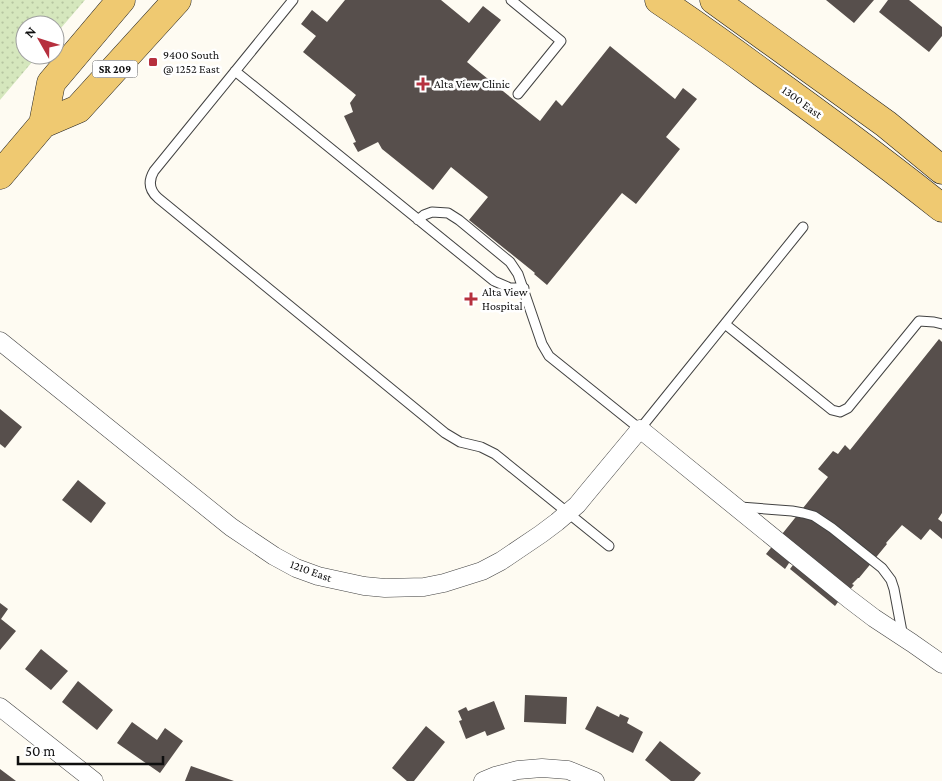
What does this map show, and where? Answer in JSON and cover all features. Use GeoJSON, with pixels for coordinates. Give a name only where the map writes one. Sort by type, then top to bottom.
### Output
{"type":"FeatureCollection","features":[{"type":"Feature","properties":{"kind":"main road","name":"SR 209"},"geometry":{"type":"LineString","coordinates":[[43,124],[52,83],[121,0]]}},
{"type":"Feature","properties":{"kind":"main road","name":"SR 209"},"geometry":{"type":"LineString","coordinates":[[0,175],[43,124],[78,108],[177,0]]}},
{"type":"Feature","properties":{"kind":"main road","name":"1300 East"},"geometry":{"type":"LineString","coordinates":[[659,0],[814,110],[942,208]]}},
{"type":"Feature","properties":{"kind":"main road"},"geometry":{"type":"LineString","coordinates":[[714,0],[886,124],[942,170]]}},
{"type":"Feature","properties":{"kind":"street","name":"1210 East"},"geometry":{"type":"LineString","coordinates":[[0,341],[231,527],[274,556],[296,568],[318,576],[364,586],[385,588],[424,587],[482,571],[501,561],[568,513],[640,429]]}},
{"type":"Feature","properties":{"kind":"street"},"geometry":{"type":"LineString","coordinates":[[640,429],[849,599],[942,664]]}},
{"type":"Feature","properties":{"kind":"street"},"geometry":{"type":"LineString","coordinates":[[0,707],[94,781]]}},
{"type":"Feature","properties":{"kind":"street"},"geometry":{"type":"LineString","coordinates":[[489,778],[518,770],[542,768],[568,770],[595,781]]}},
{"type":"Feature","properties":{"kind":"lane"},"geometry":{"type":"LineString","coordinates":[[293,0],[154,171],[150,181],[154,195],[445,433],[460,442],[481,447],[495,454],[609,546]]}},
{"type":"Feature","properties":{"kind":"lane"},"geometry":{"type":"LineString","coordinates":[[511,0],[561,40],[518,94]]}},
{"type":"Feature","properties":{"kind":"lane"},"geometry":{"type":"LineString","coordinates":[[235,71],[494,281],[510,288],[524,288]]}},
{"type":"Feature","properties":{"kind":"lane"},"geometry":{"type":"LineString","coordinates":[[418,220],[432,212],[448,213],[510,262],[524,288],[542,344],[549,356],[640,429],[803,228]]}},
{"type":"Feature","properties":{"kind":"lane"},"geometry":{"type":"LineString","coordinates":[[725,324],[832,410],[840,412],[848,408],[919,321],[942,324]]}},
{"type":"Feature","properties":{"kind":"lane"},"geometry":{"type":"LineString","coordinates":[[735,506],[804,513],[814,516],[832,528],[882,568],[891,580],[903,637]]}},
{"type":"Feature","properties":{"kind":"green space"},"geometry":{"type":"Polygon","coordinates":[[[0,0],[85,0],[65,23],[65,15],[15,15],[15,65],[30,65],[0,100],[0,0]]]}},
{"type":"Feature","properties":{"kind":"building"},"geometry":{"type":"Polygon","coordinates":[[[345,0],[441,0],[469,23],[483,6],[501,20],[467,62],[540,121],[556,100],[562,106],[610,46],[675,99],[683,88],[697,99],[666,137],[680,149],[636,204],[622,193],[547,285],[535,273],[469,220],[488,197],[451,167],[433,190],[382,149],[378,142],[358,152],[353,143],[356,142],[344,116],[353,112],[350,103],[356,95],[303,52],[316,36],[301,24],[312,10],[327,22],[345,0]]]}},
{"type":"Feature","properties":{"kind":"building"},"geometry":{"type":"Polygon","coordinates":[[[826,0],[874,0],[854,23],[826,0]]]}},
{"type":"Feature","properties":{"kind":"building"},"geometry":{"type":"Polygon","coordinates":[[[888,0],[909,0],[942,27],[942,36],[929,52],[879,12],[888,0]]]}},
{"type":"Feature","properties":{"kind":"building"},"geometry":{"type":"Polygon","coordinates":[[[939,339],[942,342],[942,513],[938,519],[942,522],[942,539],[930,529],[921,540],[902,525],[835,606],[790,569],[793,565],[789,563],[785,569],[766,554],[828,477],[818,469],[833,451],[838,454],[845,445],[850,450],[939,339]]]}},
{"type":"Feature","properties":{"kind":"building"},"geometry":{"type":"Polygon","coordinates":[[[0,409],[22,427],[5,448],[0,444],[0,409]]]}},
{"type":"Feature","properties":{"kind":"building"},"geometry":{"type":"Polygon","coordinates":[[[78,480],[106,503],[91,523],[62,500],[78,480]]]}},
{"type":"Feature","properties":{"kind":"building"},"geometry":{"type":"Polygon","coordinates":[[[0,603],[8,609],[1,619],[16,631],[0,650],[0,603]]]}},
{"type":"Feature","properties":{"kind":"building"},"geometry":{"type":"Polygon","coordinates":[[[41,649],[68,671],[51,690],[25,669],[41,649]]]}},
{"type":"Feature","properties":{"kind":"building"},"geometry":{"type":"Polygon","coordinates":[[[78,681],[113,710],[97,730],[62,702],[78,681]]]}},
{"type":"Feature","properties":{"kind":"building"},"geometry":{"type":"Polygon","coordinates":[[[525,695],[567,697],[566,724],[524,722],[525,695]]]}},
{"type":"Feature","properties":{"kind":"building"},"geometry":{"type":"Polygon","coordinates":[[[494,701],[505,729],[487,736],[485,731],[466,739],[459,721],[462,720],[458,711],[466,707],[468,711],[494,701]]]}},
{"type":"Feature","properties":{"kind":"building"},"geometry":{"type":"Polygon","coordinates":[[[597,706],[619,717],[620,714],[629,718],[627,723],[643,732],[633,753],[585,729],[597,706]]]}},
{"type":"Feature","properties":{"kind":"building"},"geometry":{"type":"Polygon","coordinates":[[[132,722],[157,740],[165,728],[183,741],[160,773],[117,743],[132,722]]]}},
{"type":"Feature","properties":{"kind":"building"},"geometry":{"type":"Polygon","coordinates":[[[426,726],[445,742],[414,781],[407,781],[392,768],[426,726]]]}},
{"type":"Feature","properties":{"kind":"building"},"geometry":{"type":"Polygon","coordinates":[[[660,741],[701,773],[694,781],[671,781],[645,760],[660,741]]]}},
{"type":"Feature","properties":{"kind":"building"},"geometry":{"type":"Polygon","coordinates":[[[191,766],[234,781],[185,781],[191,766]]]}},
{"type":"Feature","properties":{"kind":"building"},"geometry":{"type":"Polygon","coordinates":[[[0,769],[16,781],[0,781],[0,769]]]}},
{"type":"Feature","properties":{"kind":"place","name":"9400 South @ 1252 East"},"geometry":{"type":"Point","coordinates":[153,62]}},
{"type":"Feature","properties":{"kind":"place","name":"Alta View Clinic"},"geometry":{"type":"Point","coordinates":[423,84]}},
{"type":"Feature","properties":{"kind":"place","name":"Alta View Hospital"},"geometry":{"type":"Point","coordinates":[471,299]}}]}
